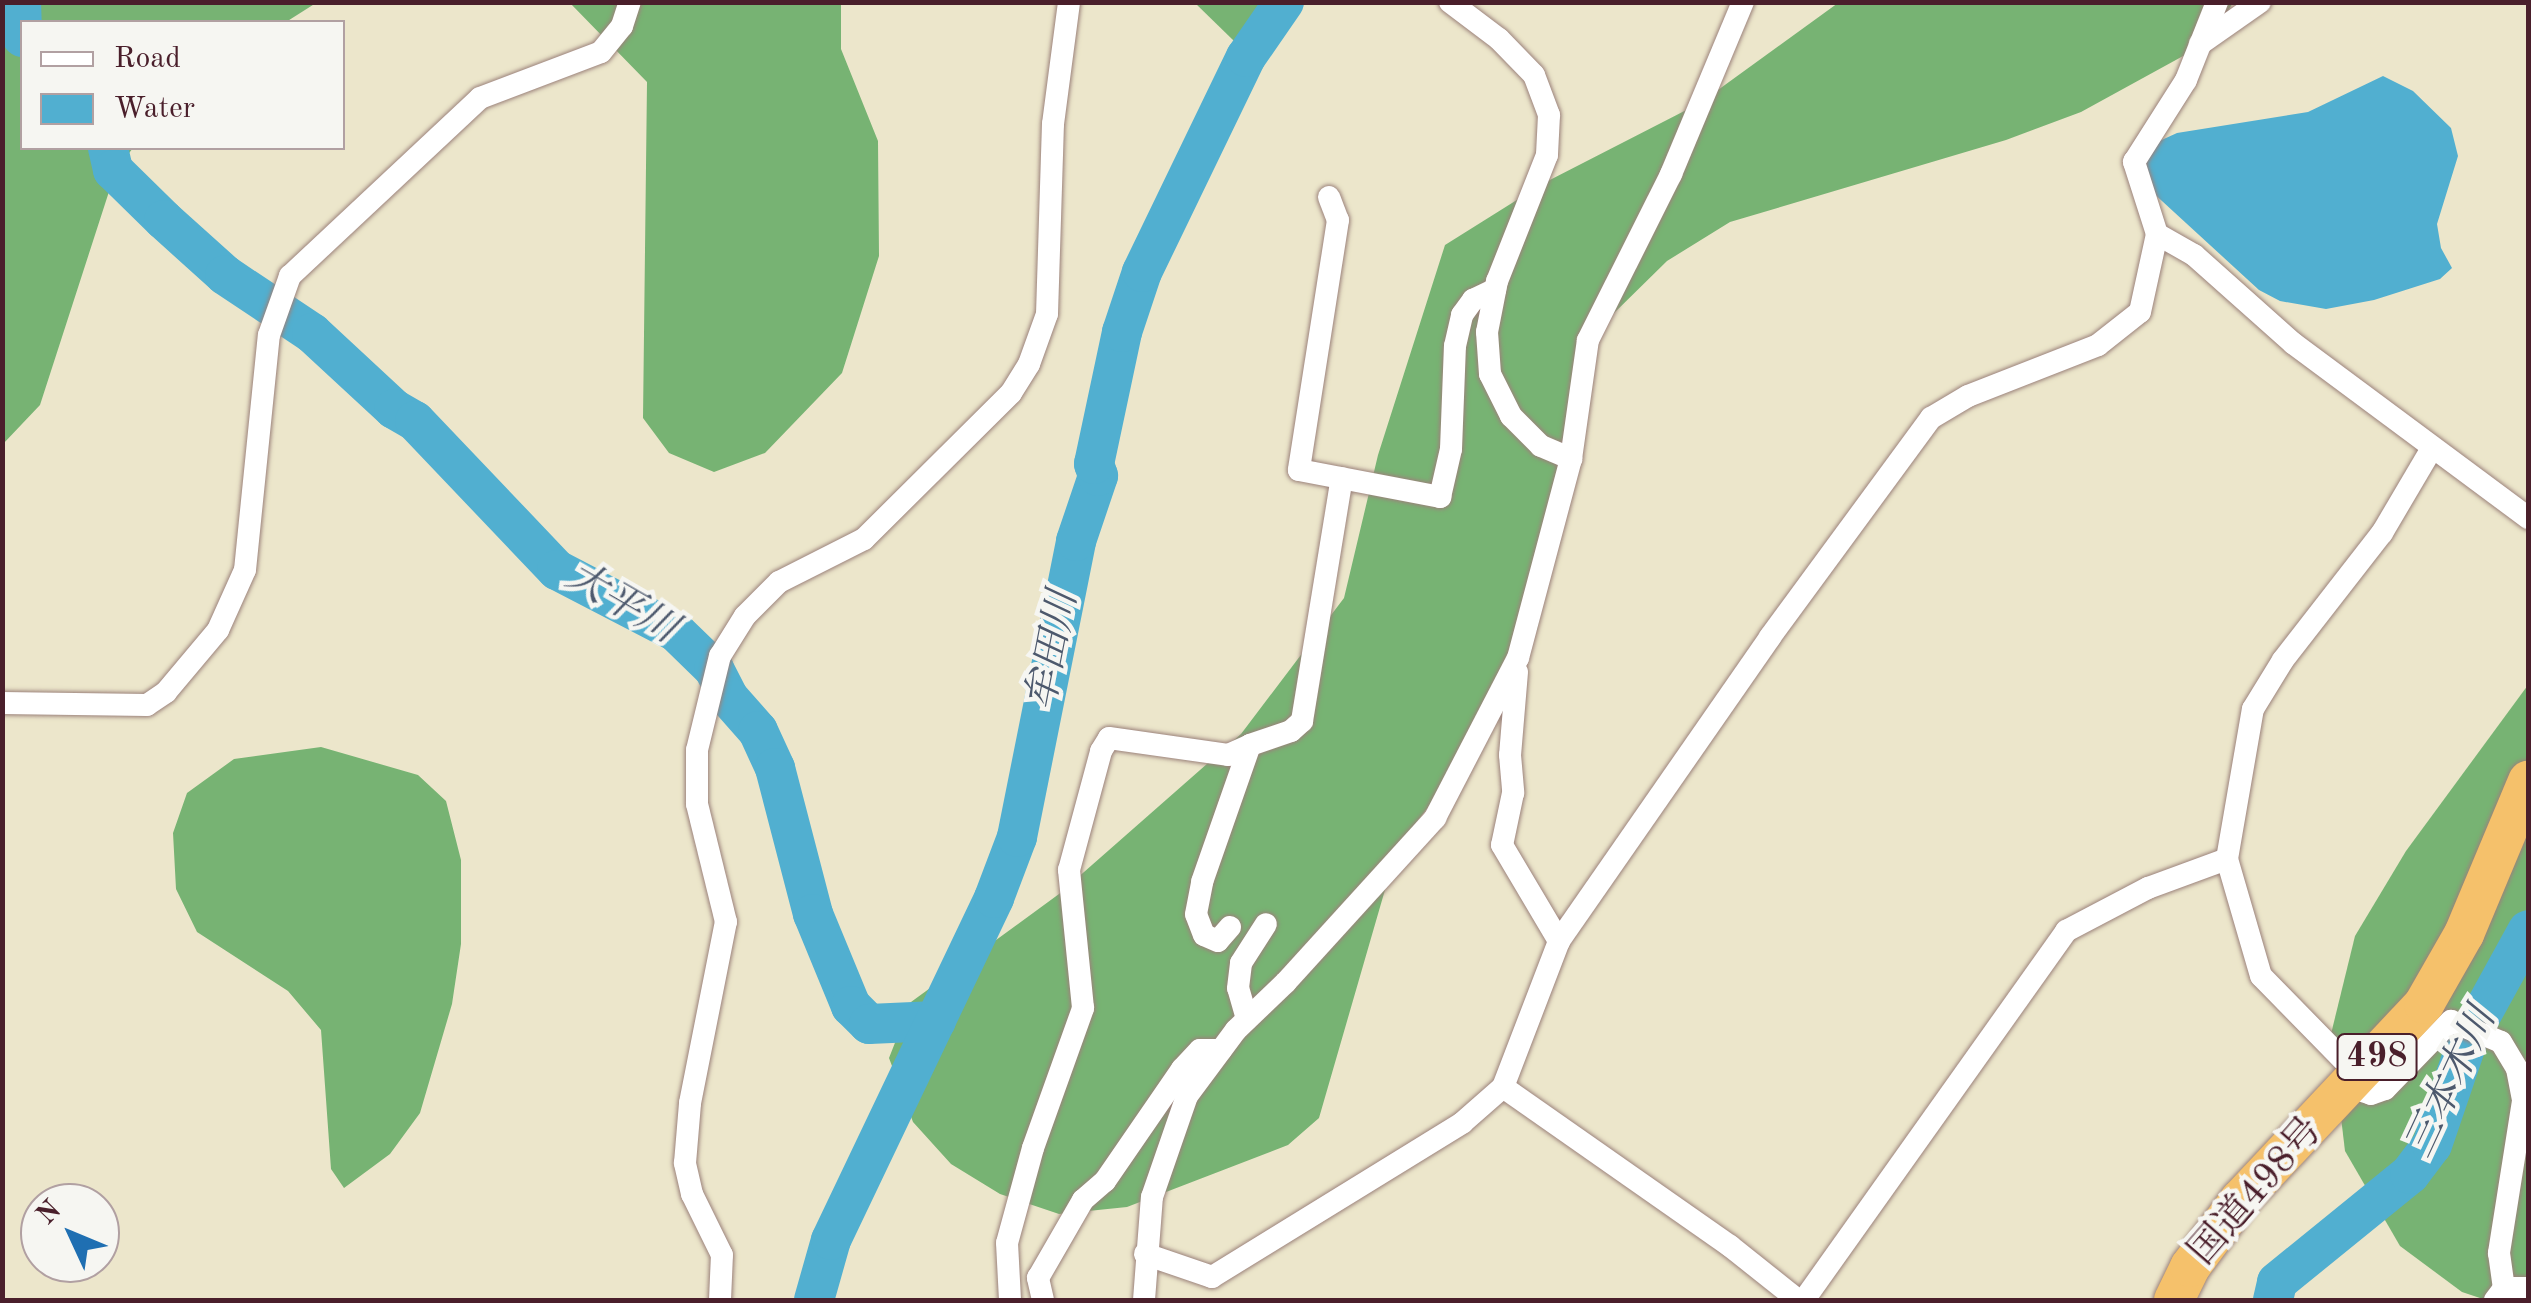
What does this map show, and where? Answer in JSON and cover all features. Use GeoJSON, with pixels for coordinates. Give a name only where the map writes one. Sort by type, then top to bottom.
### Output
{"type":"FeatureCollection","features":[{"type":"Feature","properties":{"kind":"highway","name":"国道498号"},"geometry":{"type":"LineString","coordinates":[[2174,1300],[2190,1266],[2240,1200],[2355,1082],[2424,1004],[2464,934],[2528,780]]}},
{"type":"Feature","properties":{"kind":"street"},"geometry":{"type":"LineString","coordinates":[[2,703],[147,705],[166,692],[218,630],[245,570],[269,335],[290,276],[480,98],[601,52],[622,26],[630,2]]}},
{"type":"Feature","properties":{"kind":"street"},"geometry":{"type":"LineString","coordinates":[[720,1300],[722,1255],[692,1194],[685,1162],[690,1103],[726,922],[697,804],[697,750],[720,656],[744,616],[779,582],[864,539],[1011,393],[1029,364],[1048,314],[1053,124],[1069,2]]}},
{"type":"Feature","properties":{"kind":"street"},"geometry":{"type":"LineString","coordinates":[[1450,2],[1499,39],[1534,75],[1549,115],[1546,155],[1496,289],[1487,332],[1490,374],[1511,416],[1541,446],[1571,458]]}},
{"type":"Feature","properties":{"kind":"street"},"geometry":{"type":"LineString","coordinates":[[1559,941],[1502,844],[1513,793],[1510,755],[1518,658],[1571,458],[1588,340],[1671,174],[1743,2]]}},
{"type":"Feature","properties":{"kind":"street"},"geometry":{"type":"LineString","coordinates":[[1146,1254],[1212,1276],[1237,1265],[1462,1124],[1503,1087],[1559,941],[1781,621],[1931,418],[1968,396],[2098,345],[2140,312],[2158,234],[2134,162],[2186,80],[2216,2]]}},
{"type":"Feature","properties":{"kind":"street"},"geometry":{"type":"LineString","coordinates":[[2200,44],[2260,2]]}},
{"type":"Feature","properties":{"kind":"street"},"geometry":{"type":"LineString","coordinates":[[1329,196],[1338,220],[1299,470],[1440,498],[1451,449],[1455,346],[1462,315],[1473,300],[1496,289]]}},
{"type":"Feature","properties":{"kind":"street"},"geometry":{"type":"LineString","coordinates":[[2158,234],[2194,255],[2294,344],[2528,518]]}},
{"type":"Feature","properties":{"kind":"street"},"geometry":{"type":"LineString","coordinates":[[2432,448],[2382,532],[2282,660],[2253,709],[2228,858],[2261,976],[2355,1082],[2371,1094],[2385,1089],[2451,1021],[2501,1042],[2516,1069],[2523,1101],[2499,1253],[2500,1294],[2528,1288]]}},
{"type":"Feature","properties":{"kind":"street"},"geometry":{"type":"LineString","coordinates":[[1010,1300],[1007,1244],[1033,1148],[1083,1008],[1069,870],[1101,751],[1110,738],[1228,755],[1292,731],[1302,721],[1342,478]]}},
{"type":"Feature","properties":{"kind":"street"},"geometry":{"type":"LineString","coordinates":[[1144,1300],[1152,1198],[1187,1096],[1247,1019],[1435,818],[1518,658]]}},
{"type":"Feature","properties":{"kind":"street"},"geometry":{"type":"LineString","coordinates":[[1230,927],[1218,940],[1204,935],[1196,914],[1202,882],[1250,745]]}},
{"type":"Feature","properties":{"kind":"street"},"geometry":{"type":"LineString","coordinates":[[1503,1087],[1801,1300],[2066,931],[2148,888],[2228,858]]}},
{"type":"Feature","properties":{"kind":"street"},"geometry":{"type":"LineString","coordinates":[[1247,1019],[1238,988],[1241,963],[1266,924]]}},
{"type":"Feature","properties":{"kind":"street"},"geometry":{"type":"LineString","coordinates":[[1043,1300],[1038,1278],[1084,1200],[1104,1181],[1182,1069],[1200,1050],[1221,1050]]}},
{"type":"Feature","properties":{"kind":"green space"},"geometry":{"type":"Polygon","coordinates":[[[3,2],[316,3],[289,20],[20,20],[20,150],[131,150],[116,170],[40,405],[3,444],[3,2]]]}},
{"type":"Feature","properties":{"kind":"green space"},"geometry":{"type":"Polygon","coordinates":[[[570,3],[841,3],[841,49],[878,141],[879,256],[842,373],[765,453],[714,472],[669,453],[643,418],[647,82],[570,3]]]}},
{"type":"Feature","properties":{"kind":"green space"},"geometry":{"type":"Polygon","coordinates":[[[1195,3],[1293,3],[1260,31],[1234,41],[1195,3]]]}},
{"type":"Feature","properties":{"kind":"green space"},"geometry":{"type":"Polygon","coordinates":[[[1838,3],[2233,3],[2205,44],[2081,112],[2006,140],[1730,222],[1667,261],[1610,317],[1572,383],[1550,571],[1537,630],[1453,775],[1412,828],[1389,876],[1319,1118],[1288,1145],[1127,1207],[1059,1214],[1000,1194],[951,1164],[913,1122],[889,1058],[911,1002],[1059,894],[1241,734],[1344,598],[1378,455],[1445,245],[1544,183],[1700,103],[1838,3]]]}},
{"type":"Feature","properties":{"kind":"green space"},"geometry":{"type":"Polygon","coordinates":[[[2528,685],[2528,1300],[2486,1300],[2462,1292],[2400,1246],[2345,1151],[2331,1034],[2355,936],[2406,851],[2528,685]]]}},
{"type":"Feature","properties":{"kind":"green space"},"geometry":{"type":"Polygon","coordinates":[[[321,747],[418,775],[446,801],[461,860],[461,944],[452,1004],[420,1113],[390,1154],[344,1188],[331,1169],[321,1030],[288,991],[197,932],[176,889],[173,833],[187,793],[234,759],[321,747]]]}},
{"type":"Feature","properties":{"kind":"water"},"geometry":{"type":"Polygon","coordinates":[[[2383,76],[2413,91],[2451,128],[2458,156],[2437,224],[2441,248],[2452,268],[2440,279],[2374,300],[2326,309],[2280,301],[2259,290],[2150,190],[2142,171],[2155,143],[2177,133],[2308,112],[2383,76]]]}},
{"type":"Feature","properties":{"kind":"waterway","name":"大平川"},"geometry":{"type":"LineString","coordinates":[[21,2],[22,20]]}},
{"type":"Feature","properties":{"kind":"waterway","name":"牟田川"},"geometry":{"type":"LineString","coordinates":[[814,1300],[831,1240],[994,898],[1017,837],[1076,541],[1098,476],[1094,464],[1122,332],[1142,272],[1246,57],[1284,2]]}},
{"type":"Feature","properties":{"kind":"waterway","name":"大平川"},"geometry":{"type":"LineString","coordinates":[[108,150],[113,170],[164,220],[225,275],[312,333],[394,409],[415,421],[557,570],[676,632],[714,669],[728,697],[758,731],[775,768],[813,914],[851,1006],[869,1024],[936,1021]]}},
{"type":"Feature","properties":{"kind":"waterway","name":"三本木川"},"geometry":{"type":"LineString","coordinates":[[2273,1300],[2277,1282],[2410,1174],[2432,1145],[2468,1039],[2528,930]]}}]}
